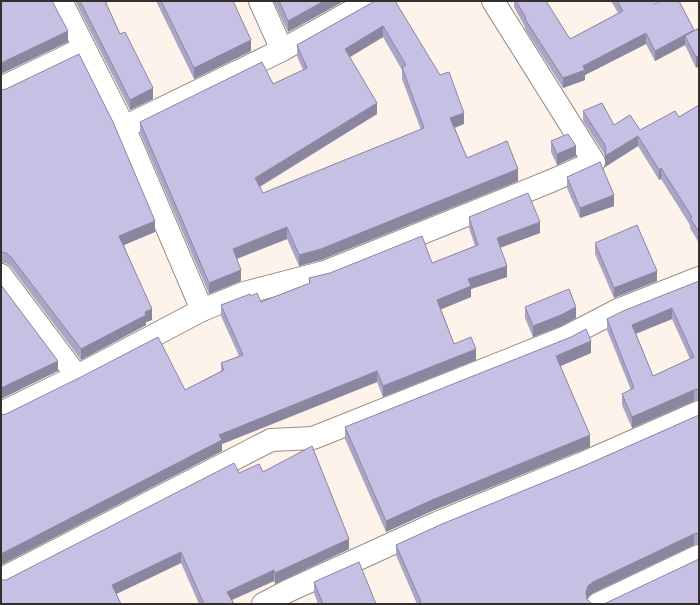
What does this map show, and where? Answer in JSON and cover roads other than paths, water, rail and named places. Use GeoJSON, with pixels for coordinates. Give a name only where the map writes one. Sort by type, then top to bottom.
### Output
{"type":"FeatureCollection","features":[{"type":"Feature","properties":{"kind":"street"},"geometry":{"type":"LineString","coordinates":[[61,1],[124,127],[202,310]]}},
{"type":"Feature","properties":{"kind":"street"},"geometry":{"type":"LineString","coordinates":[[260,1],[282,50]]}},
{"type":"Feature","properties":{"kind":"street"},"geometry":{"type":"LineString","coordinates":[[124,127],[282,50],[370,1]]}},
{"type":"Feature","properties":{"kind":"street"},"geometry":{"type":"LineString","coordinates":[[1,413],[77,376],[202,310],[244,293],[325,272],[594,162],[493,1]]}},
{"type":"Feature","properties":{"kind":"street"},"geometry":{"type":"LineString","coordinates":[[1,88],[84,48]]}},
{"type":"Feature","properties":{"kind":"street"},"geometry":{"type":"LineString","coordinates":[[1,275],[77,376]]}},
{"type":"Feature","properties":{"kind":"street"},"geometry":{"type":"LineString","coordinates":[[1,579],[271,440],[313,438],[566,337],[618,310],[699,278]]}},
{"type":"Feature","properties":{"kind":"street"},"geometry":{"type":"LineString","coordinates":[[263,604],[292,597],[437,523],[581,464],[699,412]]}},
{"type":"Feature","properties":{"kind":"street"},"geometry":{"type":"LineString","coordinates":[[598,604],[699,556]]}}]}
